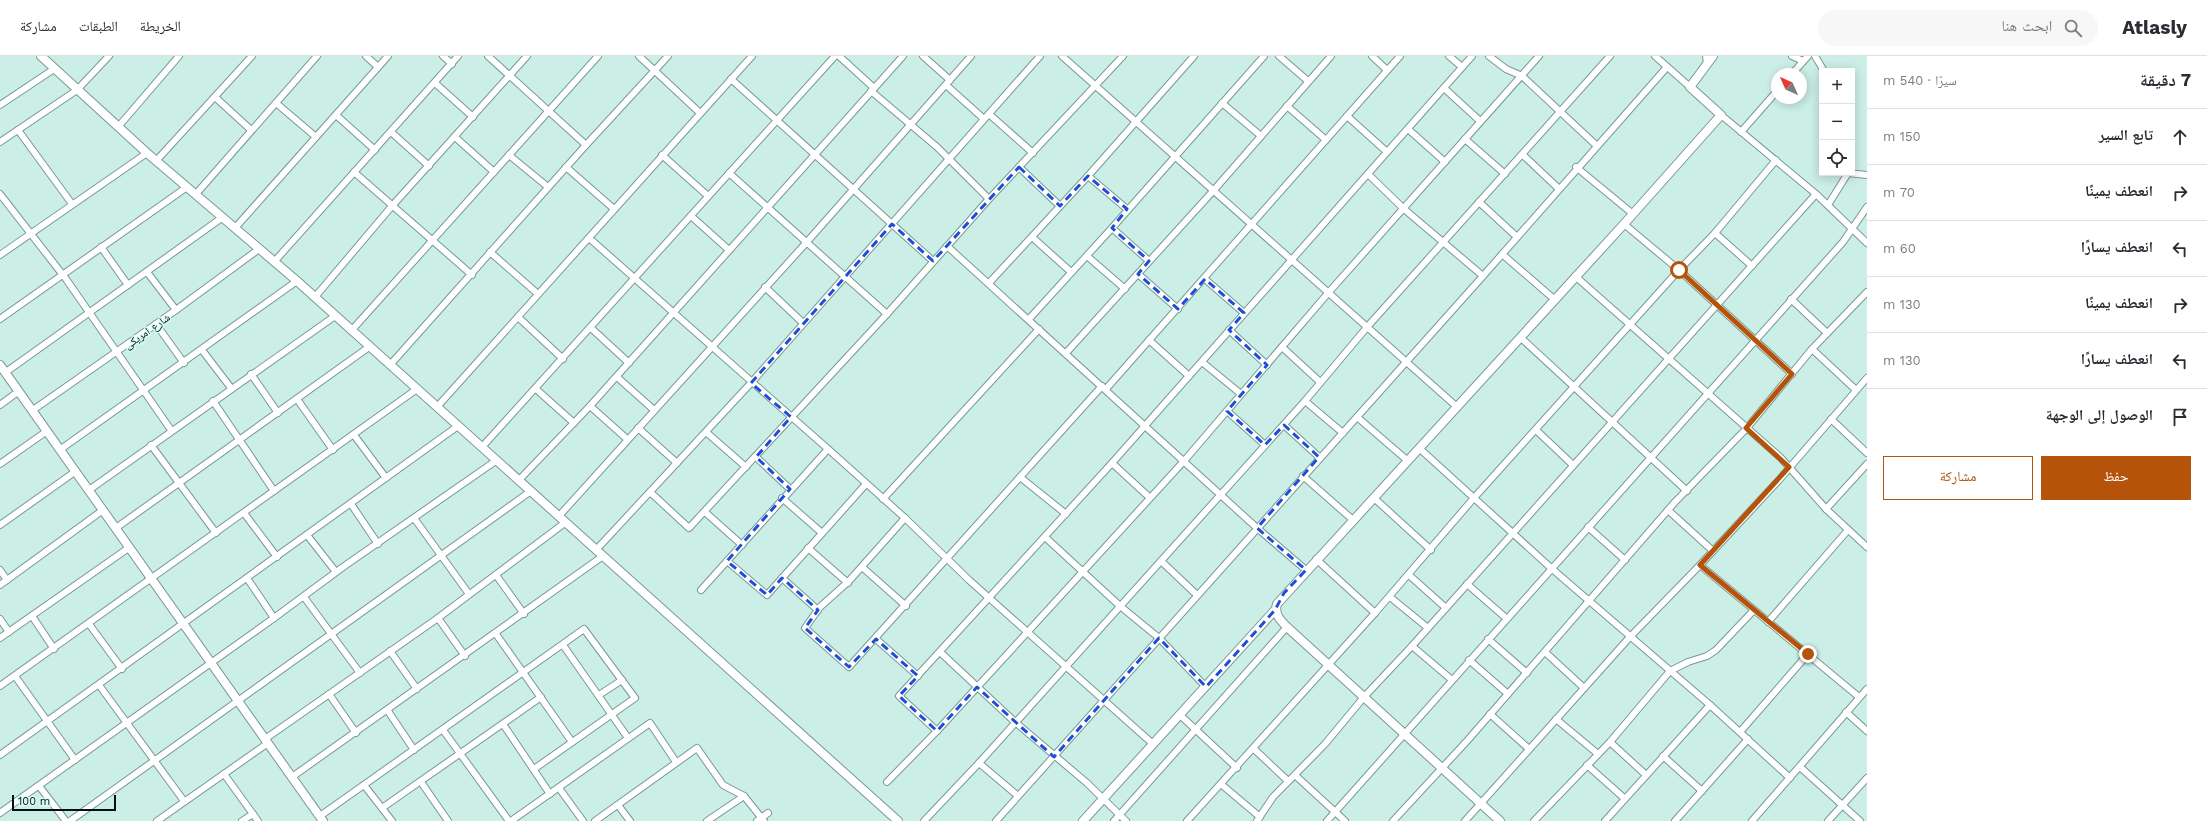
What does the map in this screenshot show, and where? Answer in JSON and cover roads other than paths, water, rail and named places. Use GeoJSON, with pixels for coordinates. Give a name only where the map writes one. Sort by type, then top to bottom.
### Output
{"type":"FeatureCollection","features":[{"type":"Feature","properties":{"kind":"street"},"geometry":{"type":"LineString","coordinates":[[0,142],[78,90],[109,56]]}},
{"type":"Feature","properties":{"kind":"street"},"geometry":{"type":"LineString","coordinates":[[118,127],[179,56]]}},
{"type":"Feature","properties":{"kind":"street"},"geometry":{"type":"LineString","coordinates":[[156,161],[252,56]]}},
{"type":"Feature","properties":{"kind":"street"},"geometry":{"type":"LineString","coordinates":[[196,194],[317,56]]}},
{"type":"Feature","properties":{"kind":"street"},"geometry":{"type":"LineString","coordinates":[[366,56],[378,67]]}},
{"type":"Feature","properties":{"kind":"street"},"geometry":{"type":"LineString","coordinates":[[235,228],[388,56]]}},
{"type":"Feature","properties":{"kind":"street"},"geometry":{"type":"LineString","coordinates":[[443,56],[452,64]]}},
{"type":"Feature","properties":{"kind":"street"},"geometry":{"type":"LineString","coordinates":[[274,262],[458,56]]}},
{"type":"Feature","properties":{"kind":"street"},"geometry":{"type":"LineString","coordinates":[[488,56],[586,145]]}},
{"type":"Feature","properties":{"kind":"street"},"geometry":{"type":"LineString","coordinates":[[315,297],[392,206],[528,56]]}},
{"type":"Feature","properties":{"kind":"street"},"geometry":{"type":"LineString","coordinates":[[351,331],[598,56]]}},
{"type":"Feature","properties":{"kind":"street"},"geometry":{"type":"LineString","coordinates":[[639,56],[700,113]]}},
{"type":"Feature","properties":{"kind":"street"},"geometry":{"type":"LineString","coordinates":[[390,366],[472,275],[490,252],[548,187],[668,56]]}},
{"type":"Feature","properties":{"kind":"street"},"geometry":{"type":"LineString","coordinates":[[437,407],[752,56]]}},
{"type":"Feature","properties":{"kind":"street"},"geometry":{"type":"LineString","coordinates":[[482,447],[536,389],[835,56]]}},
{"type":"Feature","properties":{"kind":"street"},"geometry":{"type":"LineString","coordinates":[[838,56],[910,125],[948,158],[989,199]]}},
{"type":"Feature","properties":{"kind":"street"},"geometry":{"type":"LineString","coordinates":[[519,480],[629,363],[903,56]]}},
{"type":"Feature","properties":{"kind":"street"},"geometry":{"type":"LineString","coordinates":[[923,56],[950,80]]}},
{"type":"Feature","properties":{"kind":"street"},"geometry":{"type":"LineString","coordinates":[[559,516],[627,439],[806,243],[971,56]]}},
{"type":"Feature","properties":{"kind":"street"},"geometry":{"type":"LineString","coordinates":[[596,550],[751,382],[1040,56]]}},
{"type":"Feature","properties":{"kind":"street"},"geometry":{"type":"LineString","coordinates":[[1062,56],[1330,292],[1456,406]]}},
{"type":"Feature","properties":{"kind":"street"},"geometry":{"type":"LineString","coordinates":[[650,492],[690,528],[887,314],[989,199],[1123,56]]}},
{"type":"Feature","properties":{"kind":"street"},"geometry":{"type":"LineString","coordinates":[[989,284],[1088,176],[1194,56]]}},
{"type":"Feature","properties":{"kind":"street"},"geometry":{"type":"LineString","coordinates":[[1028,319],[1087,256],[1264,56]]}},
{"type":"Feature","properties":{"kind":"street"},"geometry":{"type":"LineString","coordinates":[[1279,56],[1308,81]]}},
{"type":"Feature","properties":{"kind":"street"},"geometry":{"type":"LineString","coordinates":[[1372,56],[1388,70]]}},
{"type":"Feature","properties":{"kind":"street"},"geometry":{"type":"LineString","coordinates":[[905,518],[848,583],[818,610],[805,628],[849,667],[906,606],[1020,477],[1178,309],[1400,56]]}},
{"type":"Feature","properties":{"kind":"street"},"geometry":{"type":"LineString","coordinates":[[1449,56],[1462,67]]}},
{"type":"Feature","properties":{"kind":"street"},"geometry":{"type":"LineString","coordinates":[[937,731],[899,696],[1112,463],[1472,56]]}},
{"type":"Feature","properties":{"kind":"street"},"geometry":{"type":"LineString","coordinates":[[1489,56],[1506,69],[1522,76],[1597,146]]}},
{"type":"Feature","properties":{"kind":"street"},"geometry":{"type":"LineString","coordinates":[[887,782],[937,731],[1082,570],[1184,461],[1330,292],[1539,56]]}},
{"type":"Feature","properties":{"kind":"street"},"geometry":{"type":"LineString","coordinates":[[924,821],[979,763],[1064,666],[1284,425],[1368,326],[1523,155],[1610,56]]}},
{"type":"Feature","properties":{"kind":"street"},"geometry":{"type":"LineString","coordinates":[[1655,56],[1721,115],[1816,194],[1850,229],[1867,243]]}},
{"type":"Feature","properties":{"kind":"street"},"geometry":{"type":"LineString","coordinates":[[1690,87],[1706,60],[1714,56]]}},
{"type":"Feature","properties":{"kind":"street"},"geometry":{"type":"LineString","coordinates":[[1792,56],[1803,62]]}},
{"type":"Feature","properties":{"kind":"street"},"geometry":{"type":"LineString","coordinates":[[1798,68],[1808,56]]}},
{"type":"Feature","properties":{"kind":"street"},"geometry":{"type":"LineString","coordinates":[[1815,56],[1822,68]]}},
{"type":"Feature","properties":{"kind":"street"},"geometry":{"type":"LineString","coordinates":[[42,57],[156,161],[315,297],[416,390],[497,460],[898,821]]}},
{"type":"Feature","properties":{"kind":"street"},"geometry":{"type":"LineString","coordinates":[[1066,353],[1214,190],[1287,106],[1327,57]]}},
{"type":"Feature","properties":{"kind":"street"},"geometry":{"type":"LineString","coordinates":[[996,821],[1343,433],[1406,360],[1483,276],[1576,167],[1597,146],[1667,67]]}},
{"type":"Feature","properties":{"kind":"street"},"geometry":{"type":"LineString","coordinates":[[0,105],[54,69]]}},
{"type":"Feature","properties":{"kind":"street"},"geometry":{"type":"LineString","coordinates":[[732,79],[933,261]]}},
{"type":"Feature","properties":{"kind":"street"},"geometry":{"type":"LineString","coordinates":[[435,83],[473,117]]}},
{"type":"Feature","properties":{"kind":"street"},"geometry":{"type":"LineString","coordinates":[[946,85],[1033,153]]}},
{"type":"Feature","properties":{"kind":"street"},"geometry":{"type":"LineString","coordinates":[[1444,88],[1480,121]]}},
{"type":"Feature","properties":{"kind":"street"},"geometry":{"type":"LineString","coordinates":[[215,98],[251,130]]}},
{"type":"Feature","properties":{"kind":"street"},"geometry":{"type":"LineString","coordinates":[[1741,132],[1771,99]]}},
{"type":"Feature","properties":{"kind":"street"},"geometry":{"type":"LineString","coordinates":[[276,102],[316,137]]}},
{"type":"Feature","properties":{"kind":"street"},"geometry":{"type":"LineString","coordinates":[[1222,103],[1261,136]]}},
{"type":"Feature","properties":{"kind":"street"},"geometry":{"type":"LineString","coordinates":[[1287,106],[1326,140]]}},
{"type":"Feature","properties":{"kind":"street"},"geometry":{"type":"LineString","coordinates":[[336,115],[375,150]]}},
{"type":"Feature","properties":{"kind":"street"},"geometry":{"type":"LineString","coordinates":[[1083,821],[1275,610],[1276,604],[1284,593],[1408,461],[1456,406],[1624,224],[1721,115]]}},
{"type":"Feature","properties":{"kind":"street"},"geometry":{"type":"LineString","coordinates":[[1347,116],[1387,152]]}},
{"type":"Feature","properties":{"kind":"street"},"geometry":{"type":"LineString","coordinates":[[1408,129],[1445,162]]}},
{"type":"Feature","properties":{"kind":"street"},"geometry":{"type":"LineString","coordinates":[[18,130],[72,204]]}},
{"type":"Feature","properties":{"kind":"street"},"geometry":{"type":"LineString","coordinates":[[391,132],[429,166]]}},
{"type":"Feature","properties":{"kind":"street"},"geometry":{"type":"LineString","coordinates":[[455,137],[494,172]]}},
{"type":"Feature","properties":{"kind":"street"},"geometry":{"type":"LineString","coordinates":[[1465,139],[1505,174]]}},
{"type":"Feature","properties":{"kind":"street"},"geometry":{"type":"LineString","coordinates":[[0,255],[147,153]]}},
{"type":"Feature","properties":{"kind":"street"},"geometry":{"type":"LineString","coordinates":[[509,155],[548,187]]}},
{"type":"Feature","properties":{"kind":"street"},"geometry":{"type":"LineString","coordinates":[[1523,155],[1558,188]]}},
{"type":"Feature","properties":{"kind":"street"},"geometry":{"type":"LineString","coordinates":[[662,156],[708,196]]}},
{"type":"Feature","properties":{"kind":"street"},"geometry":{"type":"LineString","coordinates":[[1187,821],[1222,785],[1327,665],[1390,597],[1473,499],[1679,270],[1715,233],[1776,160]]}},
{"type":"Feature","properties":{"kind":"street"},"geometry":{"type":"LineString","coordinates":[[566,167],[614,209]]}},
{"type":"Feature","properties":{"kind":"street"},"geometry":{"type":"LineString","coordinates":[[1576,167],[1633,214]]}},
{"type":"Feature","properties":{"kind":"street"},"geometry":{"type":"LineString","coordinates":[[1019,168],[1060,206]]}},
{"type":"Feature","properties":{"kind":"street"},"geometry":{"type":"LineString","coordinates":[[354,172],[472,275]]}},
{"type":"Feature","properties":{"kind":"street"},"geometry":{"type":"LineString","coordinates":[[729,173],[887,314]]}},
{"type":"Feature","properties":{"kind":"street"},"geometry":{"type":"LineString","coordinates":[[1368,174],[1443,243],[1483,276]]}},
{"type":"Feature","properties":{"kind":"street"},"geometry":{"type":"LineString","coordinates":[[1855,174],[1867,176]]}},
{"type":"Feature","properties":{"kind":"street"},"geometry":{"type":"LineString","coordinates":[[1088,176],[1127,209]]}},
{"type":"Feature","properties":{"kind":"street"},"geometry":{"type":"LineString","coordinates":[[1828,205],[1846,176]]}},
{"type":"Feature","properties":{"kind":"street"},"geometry":{"type":"LineString","coordinates":[[0,319],[187,187]]}},
{"type":"Feature","properties":{"kind":"street"},"geometry":{"type":"LineString","coordinates":[[0,194],[63,275],[172,430]]}},
{"type":"Feature","properties":{"kind":"street"},"geometry":{"type":"LineString","coordinates":[[1222,785],[1258,819],[1288,781],[1296,776],[1325,744],[1364,697],[1412,646],[1816,194]]}},
{"type":"Feature","properties":{"kind":"street"},"geometry":{"type":"LineString","coordinates":[[1479,202],[1517,237]]}},
{"type":"Feature","properties":{"kind":"street"},"geometry":{"type":"LineString","coordinates":[[1327,821],[1506,618],[1709,394],[1843,242],[1850,229],[1867,207]]}},
{"type":"Feature","properties":{"kind":"street"},"geometry":{"type":"LineString","coordinates":[[691,216],[729,250]]}},
{"type":"Feature","properties":{"kind":"street"},"geometry":{"type":"LineString","coordinates":[[6,372],[223,217]]}},
{"type":"Feature","properties":{"kind":"street"},"geometry":{"type":"LineString","coordinates":[[1624,224],[1679,270],[1756,339],[1792,374]]}},
{"type":"Feature","properties":{"kind":"street"},"geometry":{"type":"LineString","coordinates":[[1112,228],[1149,261]]}},
{"type":"Feature","properties":{"kind":"street"},"geometry":{"type":"LineString","coordinates":[[1715,233],[1752,266]]}},
{"type":"Feature","properties":{"kind":"street"},"geometry":{"type":"LineString","coordinates":[[1032,237],[1071,272]]}},
{"type":"Feature","properties":{"kind":"street"},"geometry":{"type":"LineString","coordinates":[[589,238],[636,278],[711,347],[905,518],[988,598],[1153,744]]}},
{"type":"Feature","properties":{"kind":"street"},"geometry":{"type":"LineString","coordinates":[[947,246],[1220,495],[1306,570]]}},
{"type":"Feature","properties":{"kind":"street"},"geometry":{"type":"LineString","coordinates":[[101,247],[128,285]]}},
{"type":"Feature","properties":{"kind":"street","name":"شارع امريكى"},"geometry":{"type":"LineString","coordinates":[[33,410],[260,249]]}},
{"type":"Feature","properties":{"kind":"street"},"geometry":{"type":"LineString","coordinates":[[490,252],[538,294]]}},
{"type":"Feature","properties":{"kind":"street"},"geometry":{"type":"LineString","coordinates":[[1502,254],[1554,299]]}},
{"type":"Feature","properties":{"kind":"street"},"geometry":{"type":"LineString","coordinates":[[1087,256],[1125,289]]}},
{"type":"Feature","properties":{"kind":"street"},"geometry":{"type":"LineString","coordinates":[[147,272],[176,310]]}},
{"type":"Feature","properties":{"kind":"street"},"geometry":{"type":"LineString","coordinates":[[1138,274],[1178,309]]}},
{"type":"Feature","properties":{"kind":"street"},"geometry":{"type":"LineString","coordinates":[[1575,276],[1789,467],[1826,509],[1866,545]]}},
{"type":"Feature","properties":{"kind":"street"},"geometry":{"type":"LineString","coordinates":[[1204,279],[1244,312]]}},
{"type":"Feature","properties":{"kind":"street"},"geometry":{"type":"LineString","coordinates":[[60,449],[184,363],[297,281]]}},
{"type":"Feature","properties":{"kind":"street"},"geometry":{"type":"LineString","coordinates":[[765,287],[803,323]]}},
{"type":"Feature","properties":{"kind":"street"},"geometry":{"type":"LineString","coordinates":[[1393,821],[1589,603],[1668,510],[1746,428],[1812,349],[1867,292]]}},
{"type":"Feature","properties":{"kind":"street"},"geometry":{"type":"LineString","coordinates":[[1792,299],[1827,333]]}},
{"type":"Feature","properties":{"kind":"street"},"geometry":{"type":"LineString","coordinates":[[89,490],[231,388],[335,316]]}},
{"type":"Feature","properties":{"kind":"street"},"geometry":{"type":"LineString","coordinates":[[518,317],[563,359]]}},
{"type":"Feature","properties":{"kind":"street"},"geometry":{"type":"LineString","coordinates":[[156,324],[184,363]]}},
{"type":"Feature","properties":{"kind":"street"},"geometry":{"type":"LineString","coordinates":[[591,328],[629,363]]}},
{"type":"Feature","properties":{"kind":"street"},"geometry":{"type":"LineString","coordinates":[[883,499],[1039,329]]}},
{"type":"Feature","properties":{"kind":"street"},"geometry":{"type":"LineString","coordinates":[[1229,330],[1267,365]]}},
{"type":"Feature","properties":{"kind":"street"},"geometry":{"type":"LineString","coordinates":[[1520,337],[1652,457],[1687,491]]}},
{"type":"Feature","properties":{"kind":"street"},"geometry":{"type":"LineString","coordinates":[[1149,340],[1189,376]]}},
{"type":"Feature","properties":{"kind":"street"},"geometry":{"type":"LineString","coordinates":[[116,528],[369,347]]}},
{"type":"Feature","properties":{"kind":"street"},"geometry":{"type":"LineString","coordinates":[[1282,347],[1320,382]]}},
{"type":"Feature","properties":{"kind":"street"},"geometry":{"type":"LineString","coordinates":[[1812,349],[1856,390]]}},
{"type":"Feature","properties":{"kind":"street"},"geometry":{"type":"LineString","coordinates":[[202,350],[231,388]]}},
{"type":"Feature","properties":{"kind":"street"},"geometry":{"type":"LineString","coordinates":[[1202,362],[1241,394]]}},
{"type":"Feature","properties":{"kind":"street"},"geometry":{"type":"LineString","coordinates":[[0,365],[321,819],[364,784],[443,730],[584,629],[635,698],[534,769]]}},
{"type":"Feature","properties":{"kind":"street"},"geometry":{"type":"LineString","coordinates":[[251,374],[278,413]]}},
{"type":"Feature","properties":{"kind":"street"},"geometry":{"type":"LineString","coordinates":[[616,376],[654,410]]}},
{"type":"Feature","properties":{"kind":"street"},"geometry":{"type":"LineString","coordinates":[[1465,821],[1629,638],[1713,551],[1867,378]]}},
{"type":"Feature","properties":{"kind":"street"},"geometry":{"type":"LineString","coordinates":[[536,389],[574,423]]}},
{"type":"Feature","properties":{"kind":"street"},"geometry":{"type":"LineString","coordinates":[[0,686],[416,390]]}},
{"type":"Feature","properties":{"kind":"street"},"geometry":{"type":"LineString","coordinates":[[0,405],[19,392]]}},
{"type":"Feature","properties":{"kind":"street"},"geometry":{"type":"LineString","coordinates":[[297,399],[333,450]]}},
{"type":"Feature","properties":{"kind":"street"},"geometry":{"type":"LineString","coordinates":[[213,401],[274,491]]}},
{"type":"Feature","properties":{"kind":"street"},"geometry":{"type":"LineString","coordinates":[[1305,401],[1343,433]]}},
{"type":"Feature","properties":{"kind":"street"},"geometry":{"type":"LineString","coordinates":[[590,406],[627,439]]}},
{"type":"Feature","properties":{"kind":"street"},"geometry":{"type":"LineString","coordinates":[[1227,411],[1265,445]]}},
{"type":"Feature","properties":{"kind":"street"},"geometry":{"type":"LineString","coordinates":[[1357,416],[1408,461]]}},
{"type":"Feature","properties":{"kind":"street"},"geometry":{"type":"LineString","coordinates":[[1830,419],[1867,453]]}},
{"type":"Feature","properties":{"kind":"street"},"geometry":{"type":"LineString","coordinates":[[1284,425],[1320,457]]}},
{"type":"Feature","properties":{"kind":"street"},"geometry":{"type":"LineString","coordinates":[[0,755],[122,669],[458,426]]}},
{"type":"Feature","properties":{"kind":"street"},"geometry":{"type":"LineString","coordinates":[[638,428],[677,463]]}},
{"type":"Feature","properties":{"kind":"street"},"geometry":{"type":"LineString","coordinates":[[1536,430],[1573,465]]}},
{"type":"Feature","properties":{"kind":"street"},"geometry":{"type":"LineString","coordinates":[[0,464],[47,431]]}},
{"type":"Feature","properties":{"kind":"street"},"geometry":{"type":"LineString","coordinates":[[706,432],[746,467]]}},
{"type":"Feature","properties":{"kind":"street"},"geometry":{"type":"LineString","coordinates":[[354,435],[386,478]]}},
{"type":"Feature","properties":{"kind":"street"},"geometry":{"type":"LineString","coordinates":[[151,445],[216,533]]}},
{"type":"Feature","properties":{"kind":"street"},"geometry":{"type":"LineString","coordinates":[[1419,448],[1473,499],[1589,603],[1710,705],[1790,778]]}},
{"type":"Feature","properties":{"kind":"street"},"geometry":{"type":"LineString","coordinates":[[700,590],[742,545],[790,489],[828,449]]}},
{"type":"Feature","properties":{"kind":"street"},"geometry":{"type":"LineString","coordinates":[[756,457],[790,489]]}},
{"type":"Feature","properties":{"kind":"street"},"geometry":{"type":"LineString","coordinates":[[0,813],[304,597],[336,572],[497,460]]}},
{"type":"Feature","properties":{"kind":"street"},"geometry":{"type":"LineString","coordinates":[[1112,463],[1149,497]]}},
{"type":"Feature","properties":{"kind":"street"},"geometry":{"type":"LineString","coordinates":[[1826,509],[1867,464]]}},
{"type":"Feature","properties":{"kind":"street"},"geometry":{"type":"LineString","coordinates":[[0,525],[76,471]]}},
{"type":"Feature","properties":{"kind":"street"},"geometry":{"type":"LineString","coordinates":[[1303,476],[1353,520]]}},
{"type":"Feature","properties":{"kind":"street"},"geometry":{"type":"LineString","coordinates":[[1020,477],[1066,514]]}},
{"type":"Feature","properties":{"kind":"street"},"geometry":{"type":"LineString","coordinates":[[727,561],[767,595],[866,484]]}},
{"type":"Feature","properties":{"kind":"street"},"geometry":{"type":"LineString","coordinates":[[70,821],[531,491]]}},
{"type":"Feature","properties":{"kind":"street"},"geometry":{"type":"LineString","coordinates":[[782,498],[822,533]]}},
{"type":"Feature","properties":{"kind":"street"},"geometry":{"type":"LineString","coordinates":[[1374,498],[1431,550]]}},
{"type":"Feature","properties":{"kind":"street"},"geometry":{"type":"LineString","coordinates":[[351,504],[378,544]]}},
{"type":"Feature","properties":{"kind":"street"},"geometry":{"type":"LineString","coordinates":[[0,585],[103,510]]}},
{"type":"Feature","properties":{"kind":"street"},"geometry":{"type":"LineString","coordinates":[[1668,510],[1713,551]]}},
{"type":"Feature","properties":{"kind":"street"},"geometry":{"type":"LineString","coordinates":[[705,512],[742,545]]}},
{"type":"Feature","properties":{"kind":"street"},"geometry":{"type":"LineString","coordinates":[[244,513],[277,557]]}},
{"type":"Feature","properties":{"kind":"street"},"geometry":{"type":"LineString","coordinates":[[414,518],[469,594]]}},
{"type":"Feature","properties":{"kind":"street"},"geometry":{"type":"LineString","coordinates":[[157,821],[224,774],[329,694],[438,618],[566,522]]}},
{"type":"Feature","properties":{"kind":"street"},"geometry":{"type":"LineString","coordinates":[[1588,527],[1625,560]]}},
{"type":"Feature","properties":{"kind":"street"},"geometry":{"type":"LineString","coordinates":[[1768,622],[1848,530]]}},
{"type":"Feature","properties":{"kind":"street"},"geometry":{"type":"LineString","coordinates":[[307,535],[336,572]]}},
{"type":"Feature","properties":{"kind":"street"},"geometry":{"type":"LineString","coordinates":[[1045,537],[1120,606],[1159,638],[1206,687]]}},
{"type":"Feature","properties":{"kind":"street"},"geometry":{"type":"LineString","coordinates":[[0,638],[130,547]]}},
{"type":"Feature","properties":{"kind":"street"},"geometry":{"type":"LineString","coordinates":[[808,548],[848,583]]}},
{"type":"Feature","properties":{"kind":"street"},"geometry":{"type":"LineString","coordinates":[[292,777],[388,711],[603,556]]}},
{"type":"Feature","properties":{"kind":"street"},"geometry":{"type":"LineString","coordinates":[[1316,559],[1375,613]]}},
{"type":"Feature","properties":{"kind":"street"},"geometry":{"type":"LineString","coordinates":[[1161,561],[1197,595]]}},
{"type":"Feature","properties":{"kind":"street"},"geometry":{"type":"LineString","coordinates":[[1700,565],[1859,697]]}},
{"type":"Feature","properties":{"kind":"street"},"geometry":{"type":"LineString","coordinates":[[862,567],[906,606]]}},
{"type":"Feature","properties":{"kind":"street"},"geometry":{"type":"LineString","coordinates":[[0,570],[7,580]]}},
{"type":"Feature","properties":{"kind":"street"},"geometry":{"type":"LineString","coordinates":[[496,575],[524,614]]}},
{"type":"Feature","properties":{"kind":"street"},"geometry":{"type":"LineString","coordinates":[[1409,575],[1446,608]]}},
{"type":"Feature","properties":{"kind":"street"},"geometry":{"type":"LineString","coordinates":[[247,578],[274,618]]}},
{"type":"Feature","properties":{"kind":"street"},"geometry":{"type":"LineString","coordinates":[[782,578],[818,610]]}},
{"type":"Feature","properties":{"kind":"street"},"geometry":{"type":"LineString","coordinates":[[1467,584],[1506,618]]}},
{"type":"Feature","properties":{"kind":"street"},"geometry":{"type":"LineString","coordinates":[[304,597],[360,673]]}},
{"type":"Feature","properties":{"kind":"street"},"geometry":{"type":"LineString","coordinates":[[1390,597],[1428,628]]}},
{"type":"Feature","properties":{"kind":"street"},"geometry":{"type":"LineString","coordinates":[[1275,610],[1278,617],[1287,627],[1327,665],[1500,821]]}},
{"type":"Feature","properties":{"kind":"street"},"geometry":{"type":"LineString","coordinates":[[1534,821],[1610,742],[1670,671],[1688,662],[1707,656],[1716,650],[1754,610]]}},
{"type":"Feature","properties":{"kind":"street"},"geometry":{"type":"LineString","coordinates":[[32,616],[54,649]]}},
{"type":"Feature","properties":{"kind":"street"},"geometry":{"type":"LineString","coordinates":[[438,618],[465,656]]}},
{"type":"Feature","properties":{"kind":"street"},"geometry":{"type":"LineString","coordinates":[[0,619],[9,632]]}},
{"type":"Feature","properties":{"kind":"street"},"geometry":{"type":"LineString","coordinates":[[89,624],[122,669]]}},
{"type":"Feature","properties":{"kind":"street"},"geometry":{"type":"LineString","coordinates":[[1114,821],[1287,627]]}},
{"type":"Feature","properties":{"kind":"street"},"geometry":{"type":"LineString","coordinates":[[496,634],[572,742]]}},
{"type":"Feature","properties":{"kind":"street"},"geometry":{"type":"LineString","coordinates":[[876,639],[918,676]]}},
{"type":"Feature","properties":{"kind":"street"},"geometry":{"type":"LineString","coordinates":[[1488,639],[1527,673]]}},
{"type":"Feature","properties":{"kind":"street"},"geometry":{"type":"LineString","coordinates":[[563,645],[628,738]]}},
{"type":"Feature","properties":{"kind":"street"},"geometry":{"type":"LineString","coordinates":[[1412,646],[1452,680]]}},
{"type":"Feature","properties":{"kind":"street"},"geometry":{"type":"LineString","coordinates":[[390,651],[417,690]]}},
{"type":"Feature","properties":{"kind":"street"},"geometry":{"type":"LineString","coordinates":[[940,652],[1054,757],[1087,783],[1126,821]]}},
{"type":"Feature","properties":{"kind":"street"},"geometry":{"type":"LineString","coordinates":[[1545,652],[1584,688]]}},
{"type":"Feature","properties":{"kind":"street"},"geometry":{"type":"LineString","coordinates":[[1740,732],[1808,654]]}},
{"type":"Feature","properties":{"kind":"street"},"geometry":{"type":"LineString","coordinates":[[1470,660],[1508,694]]}},
{"type":"Feature","properties":{"kind":"street"},"geometry":{"type":"LineString","coordinates":[[15,676],[75,760]]}},
{"type":"Feature","properties":{"kind":"street"},"geometry":{"type":"LineString","coordinates":[[599,695],[622,680]]}},
{"type":"Feature","properties":{"kind":"street"},"geometry":{"type":"LineString","coordinates":[[99,685],[184,801]]}},
{"type":"Feature","properties":{"kind":"street"},"geometry":{"type":"LineString","coordinates":[[1752,821],[1867,689]]}},
{"type":"Feature","properties":{"kind":"street"},"geometry":{"type":"LineString","coordinates":[[329,694],[356,733]]}},
{"type":"Feature","properties":{"kind":"street"},"geometry":{"type":"LineString","coordinates":[[382,808],[541,697]]}},
{"type":"Feature","properties":{"kind":"street"},"geometry":{"type":"LineString","coordinates":[[1606,820],[1624,798],[1710,705]]}},
{"type":"Feature","properties":{"kind":"street"},"geometry":{"type":"LineString","coordinates":[[388,711],[414,750]]}},
{"type":"Feature","properties":{"kind":"street"},"geometry":{"type":"LineString","coordinates":[[1846,712],[1867,731]]}},
{"type":"Feature","properties":{"kind":"street"},"geometry":{"type":"LineString","coordinates":[[1490,714],[1529,749]]}},
{"type":"Feature","properties":{"kind":"street"},"geometry":{"type":"LineString","coordinates":[[1180,715],[1236,768]]}},
{"type":"Feature","properties":{"kind":"street"},"geometry":{"type":"LineString","coordinates":[[1556,719],[1598,754]]}},
{"type":"Feature","properties":{"kind":"street"},"geometry":{"type":"LineString","coordinates":[[443,730],[510,821],[650,723],[676,762]]}},
{"type":"Feature","properties":{"kind":"street"},"geometry":{"type":"LineString","coordinates":[[503,724],[550,794]]}},
{"type":"Feature","properties":{"kind":"street"},"geometry":{"type":"LineString","coordinates":[[1675,821],[1748,739]]}},
{"type":"Feature","properties":{"kind":"street"},"geometry":{"type":"LineString","coordinates":[[1610,742],[1646,775]]}},
{"type":"Feature","properties":{"kind":"street"},"geometry":{"type":"LineString","coordinates":[[595,821],[697,748],[723,785],[744,796],[761,820],[768,813]]}},
{"type":"Feature","properties":{"kind":"street"},"geometry":{"type":"LineString","coordinates":[[1254,749],[1288,781]]}},
{"type":"Feature","properties":{"kind":"street"},"geometry":{"type":"LineString","coordinates":[[1662,756],[1702,791]]}},
{"type":"Feature","properties":{"kind":"street"},"geometry":{"type":"LineString","coordinates":[[979,763],[1018,796]]}},
{"type":"Feature","properties":{"kind":"street"},"geometry":{"type":"LineString","coordinates":[[1587,765],[1624,798]]}},
{"type":"Feature","properties":{"kind":"street"},"geometry":{"type":"LineString","coordinates":[[1800,767],[1860,821]]}},
{"type":"Feature","properties":{"kind":"street"},"geometry":{"type":"LineString","coordinates":[[224,774],[258,821]]}},
{"type":"Feature","properties":{"kind":"street"},"geometry":{"type":"LineString","coordinates":[[1296,776],[1336,811],[1345,821]]}},
{"type":"Feature","properties":{"kind":"street"},"geometry":{"type":"LineString","coordinates":[[1828,821],[1867,778]]}},
{"type":"Feature","properties":{"kind":"street"},"geometry":{"type":"LineString","coordinates":[[421,782],[448,821]]}},
{"type":"Feature","properties":{"kind":"street"},"geometry":{"type":"LineString","coordinates":[[364,784],[392,821]]}},
{"type":"Feature","properties":{"kind":"street"},"geometry":{"type":"LineString","coordinates":[[39,786],[66,821]]}},
{"type":"Feature","properties":{"kind":"street"},"geometry":{"type":"LineString","coordinates":[[559,788],[583,821]]}},
{"type":"Feature","properties":{"kind":"street"},"geometry":{"type":"LineString","coordinates":[[707,821],[744,796]]}},
{"type":"Feature","properties":{"kind":"street"},"geometry":{"type":"LineString","coordinates":[[618,805],[630,821]]}},
{"type":"Feature","properties":{"kind":"street"},"geometry":{"type":"LineString","coordinates":[[242,821],[253,814]]}}]}
